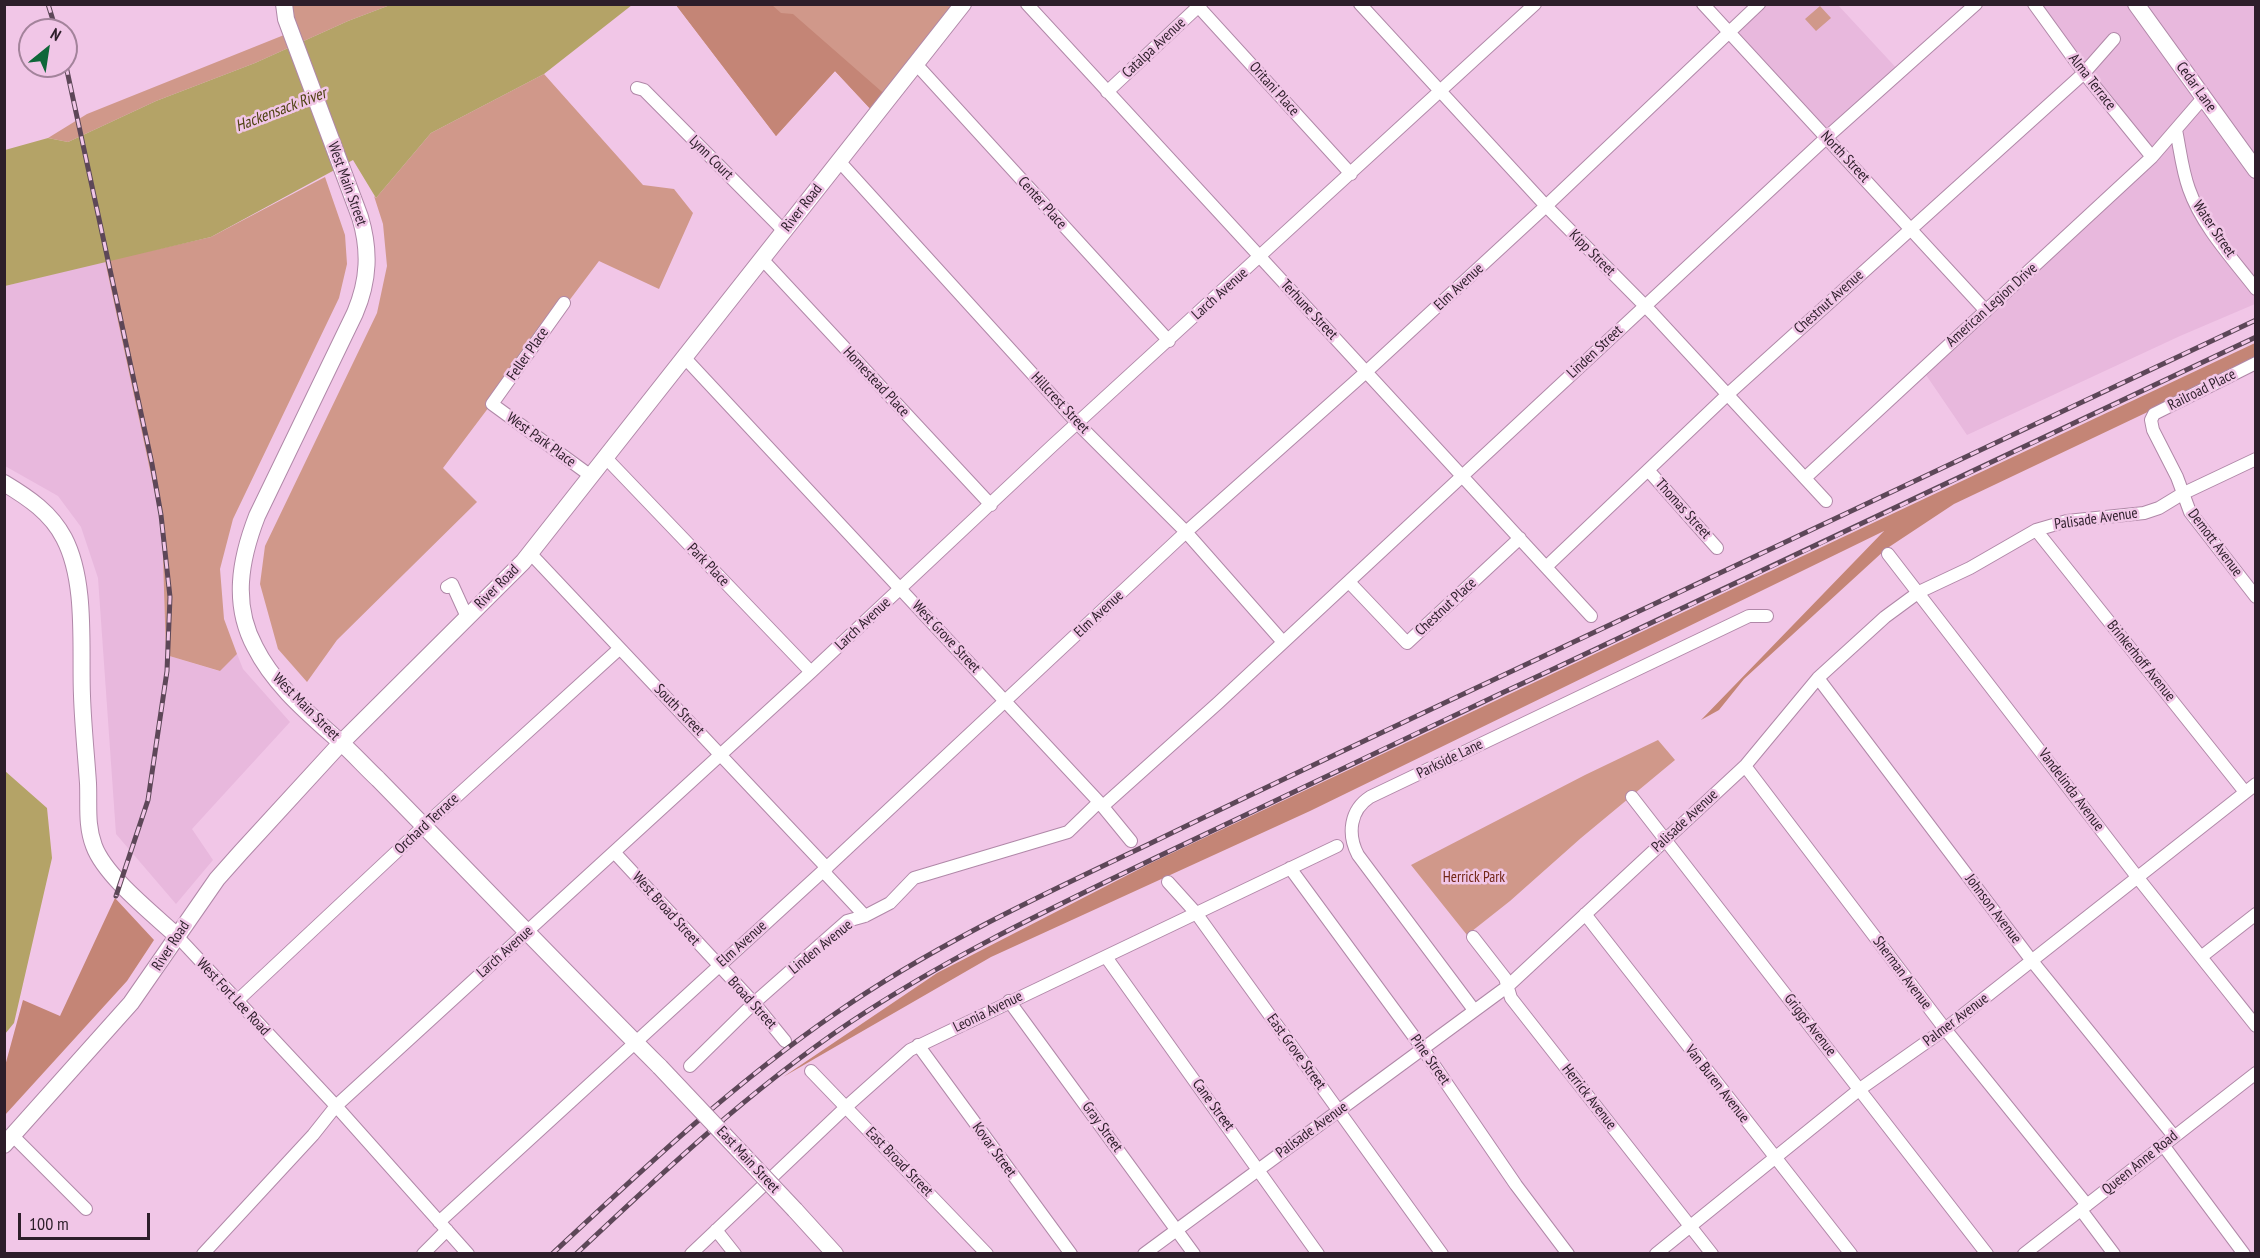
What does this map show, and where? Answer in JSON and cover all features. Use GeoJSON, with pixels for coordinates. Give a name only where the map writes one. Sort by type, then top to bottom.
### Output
{"type":"FeatureCollection","features":[{"type":"Feature","properties":{"kind":"main road","name":"West Main Street"},"geometry":{"type":"LineString","coordinates":[[284,4],[289,26],[365,233],[368,250],[366,282],[356,313],[257,516],[244,557],[240,593],[241,608],[251,639],[267,667],[297,702],[424,826],[660,1068]]}},
{"type":"Feature","properties":{"kind":"main road","name":"River Road"},"geometry":{"type":"LineString","coordinates":[[9,1140],[131,1003],[223,872],[341,743],[530,553],[963,4]]}},
{"type":"Feature","properties":{"kind":"main road","name":"Cedar Lane"},"geometry":{"type":"LineString","coordinates":[[2136,4],[2256,170]]}},
{"type":"Feature","properties":{"kind":"main road","name":"West Fort Lee Road"},"geometry":{"type":"LineString","coordinates":[[4,483],[27,496],[42,509],[64,538],[75,569],[79,597],[82,699],[89,794],[88,820],[94,848],[101,861],[122,884],[177,936]]}},
{"type":"Feature","properties":{"kind":"main road","name":"East Main Street"},"geometry":{"type":"LineString","coordinates":[[660,1068],[835,1254]]}},
{"type":"Feature","properties":{"kind":"street","name":"Terhune Street"},"geometry":{"type":"LineString","coordinates":[[1027,4],[1591,616]]}},
{"type":"Feature","properties":{"kind":"street","name":"Kipp Street"},"geometry":{"type":"LineString","coordinates":[[1360,4],[1546,207],[1644,305],[1826,501]]}},
{"type":"Feature","properties":{"kind":"street","name":"North Street"},"geometry":{"type":"LineString","coordinates":[[1703,4],[1986,311]]}},
{"type":"Feature","properties":{"kind":"street","name":"Elm Avenue"},"geometry":{"type":"LineString","coordinates":[[423,1254],[443,1226],[635,1042],[1006,702],[1186,532],[1366,372],[1546,207],[1759,4]]}},
{"type":"Feature","properties":{"kind":"street","name":"Linden Street"},"geometry":{"type":"LineString","coordinates":[[1218,703],[1644,305],[1976,4]]}},
{"type":"Feature","properties":{"kind":"street","name":"Alma Terrace"},"geometry":{"type":"LineString","coordinates":[[2034,4],[2084,73],[2152,157]]}},
{"type":"Feature","properties":{"kind":"street","name":"Catalpa Avenue"},"geometry":{"type":"LineString","coordinates":[[1107,92],[1199,5]]}},
{"type":"Feature","properties":{"kind":"street","name":"Oritani Place"},"geometry":{"type":"LineString","coordinates":[[1199,5],[1351,174]]}},
{"type":"Feature","properties":{"kind":"street","name":"Larch Avenue"},"geometry":{"type":"LineString","coordinates":[[203,1254],[313,1135],[336,1106],[811,672],[1533,5]]}},
{"type":"Feature","properties":{"kind":"street","name":"Chestnut Avenue"},"geometry":{"type":"LineString","coordinates":[[1546,567],[1727,395],[2084,73],[2114,39]]}},
{"type":"Feature","properties":{"kind":"street","name":"Center Place"},"geometry":{"type":"LineString","coordinates":[[916,64],[1168,341]]}},
{"type":"Feature","properties":{"kind":"street","name":"Lynn Court"},"geometry":{"type":"LineString","coordinates":[[637,88],[644,90],[784,231]]}},
{"type":"Feature","properties":{"kind":"street","name":"American Legion Drive"},"geometry":{"type":"LineString","coordinates":[[1805,478],[2152,157],[2203,98]]}},
{"type":"Feature","properties":{"kind":"street","name":"Water Street"},"geometry":{"type":"LineString","coordinates":[[2176,130],[2184,172],[2195,203],[2203,218],[2256,289]]}},
{"type":"Feature","properties":{"kind":"street","name":"Hillcrest Street"},"geometry":{"type":"LineString","coordinates":[[839,161],[1078,424],[1186,532],[1284,642]]}},
{"type":"Feature","properties":{"kind":"street","name":"Homestead Place"},"geometry":{"type":"LineString","coordinates":[[762,259],[991,505]]}},
{"type":"Feature","properties":{"kind":"street","name":"Feller Place"},"geometry":{"type":"LineString","coordinates":[[492,404],[564,303]]}},
{"type":"Feature","properties":{"kind":"street","name":"West Grove Street"},"geometry":{"type":"LineString","coordinates":[[684,357],[1101,804],[1131,841]]}},
{"type":"Feature","properties":{"kind":"street","name":"Railroad Place"},"geometry":{"type":"LineString","coordinates":[[2151,420],[2154,414],[2256,363]]}},
{"type":"Feature","properties":{"kind":"street","name":"West Park Place"},"geometry":{"type":"LineString","coordinates":[[492,404],[591,476]]}},
{"type":"Feature","properties":{"kind":"street","name":"Demott Avenue"},"geometry":{"type":"LineString","coordinates":[[2151,420],[2190,512],[2256,597]]}},
{"type":"Feature","properties":{"kind":"street","name":"Park Place"},"geometry":{"type":"LineString","coordinates":[[605,457],[811,672]]}},
{"type":"Feature","properties":{"kind":"street","name":"Palisade Avenue"},"geometry":{"type":"LineString","coordinates":[[1144,1254],[1508,986],[1744,766],[1818,678],[1885,617],[1919,592],[1970,568],[2036,530],[2067,521],[2144,513],[2256,459]]}},
{"type":"Feature","properties":{"kind":"street","name":"Thomas Street"},"geometry":{"type":"LineString","coordinates":[[1648,470],[1717,548]]}},
{"type":"Feature","properties":{"kind":"street","name":"Brinkerhoff Avenue"},"geometry":{"type":"LineString","coordinates":[[2036,530],[2245,792]]}},
{"type":"Feature","properties":{"kind":"street","name":"Chestnut Place"},"geometry":{"type":"LineString","coordinates":[[1349,582],[1407,643],[1520,538]]}},
{"type":"Feature","properties":{"kind":"street","name":"South Street"},"geometry":{"type":"LineString","coordinates":[[530,553],[619,649],[721,753],[865,916]]}},
{"type":"Feature","properties":{"kind":"street","name":"Vandelinda Avenue"},"geometry":{"type":"LineString","coordinates":[[1888,554],[2138,878],[2256,1026]]}},
{"type":"Feature","properties":{"kind":"street"},"geometry":{"type":"LineString","coordinates":[[447,586],[452,584],[467,617]]}},
{"type":"Feature","properties":{"kind":"street","name":"Parkside Lane"},"geometry":{"type":"LineString","coordinates":[[1474,1011],[1358,855],[1352,841],[1351,830],[1354,817],[1362,804],[1370,797],[1749,616],[1767,616]]}},
{"type":"Feature","properties":{"kind":"street","name":"Orchard Terrace"},"geometry":{"type":"LineString","coordinates":[[237,1001],[424,826],[619,649]]}},
{"type":"Feature","properties":{"kind":"street","name":"Johnson Avenue"},"geometry":{"type":"LineString","coordinates":[[1818,678],[2032,961],[2173,1136]]}},
{"type":"Feature","properties":{"kind":"street","name":"Linden Avenue"},"geometry":{"type":"LineString","coordinates":[[690,1066],[754,1004],[847,921],[865,916],[890,903],[914,879],[1068,832],[1218,703]]}},
{"type":"Feature","properties":{"kind":"street","name":"Sherman Avenue"},"geometry":{"type":"LineString","coordinates":[[1744,766],[2084,1207],[2114,1254]]}},
{"type":"Feature","properties":{"kind":"street","name":"Palmer Avenue"},"geometry":{"type":"LineString","coordinates":[[1656,1254],[1860,1089],[1945,1029],[2256,784]]}},
{"type":"Feature","properties":{"kind":"street","name":"Griggs Avenue"},"geometry":{"type":"LineString","coordinates":[[1632,797],[1987,1254]]}},
{"type":"Feature","properties":{"kind":"street","name":"Leonia Avenue"},"geometry":{"type":"LineString","coordinates":[[692,1254],[846,1107],[918,1045],[1337,846]]}},
{"type":"Feature","properties":{"kind":"street","name":"West Broad Street"},"geometry":{"type":"LineString","coordinates":[[614,852],[718,966]]}},
{"type":"Feature","properties":{"kind":"street","name":"Pine Street"},"geometry":{"type":"LineString","coordinates":[[1290,868],[1423,1049],[1516,1185],[1568,1254]]}},
{"type":"Feature","properties":{"kind":"street","name":"East Grove Street"},"geometry":{"type":"LineString","coordinates":[[1168,882],[1196,913],[1442,1254]]}},
{"type":"Feature","properties":{"kind":"street","name":"Van Buren Avenue"},"geometry":{"type":"LineString","coordinates":[[1585,914],[1851,1254]]}},
{"type":"Feature","properties":{"kind":"street"},"geometry":{"type":"LineString","coordinates":[[2200,957],[2256,914]]}},
{"type":"Feature","properties":{"kind":"street","name":"West Fort Lee Road"},"geometry":{"type":"LineString","coordinates":[[177,936],[336,1106],[468,1254]]}},
{"type":"Feature","properties":{"kind":"street","name":"Herrick Avenue"},"geometry":{"type":"LineString","coordinates":[[1473,937],[1505,978],[1512,998],[1712,1254]]}},
{"type":"Feature","properties":{"kind":"street","name":"Cane Street"},"geometry":{"type":"LineString","coordinates":[[1107,957],[1318,1254]]}},
{"type":"Feature","properties":{"kind":"street","name":"Broad Street"},"geometry":{"type":"LineString","coordinates":[[718,966],[785,1041]]}},
{"type":"Feature","properties":{"kind":"street","name":"Gray Street"},"geometry":{"type":"LineString","coordinates":[[1009,1001],[1194,1254]]}},
{"type":"Feature","properties":{"kind":"street","name":"Kovar Street"},"geometry":{"type":"LineString","coordinates":[[918,1045],[1071,1254]]}},
{"type":"Feature","properties":{"kind":"street","name":"East Broad Street"},"geometry":{"type":"LineString","coordinates":[[811,1071],[987,1254]]}},
{"type":"Feature","properties":{"kind":"street","name":"Queen Anne Road"},"geometry":{"type":"LineString","coordinates":[[2024,1254],[2256,1073]]}},
{"type":"Feature","properties":{"kind":"street"},"geometry":{"type":"LineString","coordinates":[[9,1140],[86,1209]]}},
{"type":"Feature","properties":{"kind":"street"},"geometry":{"type":"LineString","coordinates":[[2163,1145],[2244,1254]]}},
{"type":"Feature","properties":{"kind":"street"},"geometry":{"type":"LineString","coordinates":[[716,1230],[735,1254]]}},
{"type":"Feature","properties":{"kind":"shaded area"},"geometry":{"type":"Polygon","coordinates":[[[676,5],[772,5],[781,13],[793,14],[889,98],[876,115],[835,71],[776,136],[676,5]]]}},
{"type":"Feature","properties":{"kind":"shaded area"},"geometry":{"type":"Polygon","coordinates":[[[1759,5],[1838,5],[1900,72],[1826,138],[1728,32],[1759,5]]]}},
{"type":"Feature","properties":{"kind":"shaded area"},"geometry":{"type":"Polygon","coordinates":[[[2034,5],[2255,5],[2255,304],[2180,336],[1967,435],[1922,369],[2152,157],[2034,5]]]}},
{"type":"Feature","properties":{"kind":"shaded area"},"geometry":{"type":"Polygon","coordinates":[[[105,261],[162,526],[166,655],[219,671],[237,654],[243,669],[290,722],[192,829],[213,860],[176,904],[116,834],[98,578],[81,527],[58,496],[5,466],[5,286],[105,261]]]}},
{"type":"Feature","properties":{"kind":"shaded area"},"geometry":{"type":"Polygon","coordinates":[[[2255,343],[2255,361],[1954,504],[1886,549],[1744,679],[1719,710],[1701,720],[1884,531],[1310,811],[991,957],[783,1077],[937,973],[1153,862],[2255,343]]]}},
{"type":"Feature","properties":{"kind":"shaded area"},"geometry":{"type":"Polygon","coordinates":[[[115,898],[154,940],[127,981],[5,1115],[5,1066],[23,1000],[60,1016],[115,898]]]}},
{"type":"Feature","properties":{"kind":"green space"},"geometry":{"type":"Polygon","coordinates":[[[284,5],[390,5],[348,21],[255,63],[156,101],[68,142],[48,138],[87,114],[294,31],[284,5]]]}},
{"type":"Feature","properties":{"kind":"green space"},"geometry":{"type":"Polygon","coordinates":[[[676,5],[963,5],[876,115],[835,71],[776,136],[676,5]]]}},
{"type":"Feature","properties":{"kind":"green space"},"geometry":{"type":"Polygon","coordinates":[[[1820,6],[1831,18],[1816,31],[1805,19],[1820,6]]]}},
{"type":"Feature","properties":{"kind":"green space"},"geometry":{"type":"Polygon","coordinates":[[[544,74],[643,185],[674,189],[693,213],[659,289],[599,261],[443,468],[477,502],[337,640],[307,682],[278,649],[260,584],[265,546],[377,313],[387,266],[383,224],[374,196],[376,198],[431,133],[544,74]]]}},
{"type":"Feature","properties":{"kind":"green space"},"geometry":{"type":"Polygon","coordinates":[[[325,177],[345,235],[347,264],[339,298],[233,519],[220,569],[224,619],[237,654],[220,671],[166,655],[162,526],[105,261],[211,237],[325,177]]]}},
{"type":"Feature","properties":{"kind":"green space","name":"Herrick Park"},"geometry":{"type":"Polygon","coordinates":[[[1658,740],[1675,760],[1467,935],[1411,865],[1585,775],[1658,740]]]}},
{"type":"Feature","properties":{"kind":"water","name":"Hackensack River"},"geometry":{"type":"Polygon","coordinates":[[[390,5],[632,5],[544,74],[431,133],[376,198],[353,160],[211,237],[5,286],[5,150],[48,138],[68,142],[156,101],[255,63],[348,21],[390,5]]]}},
{"type":"Feature","properties":{"kind":"water"},"geometry":{"type":"Polygon","coordinates":[[[5,771],[47,808],[52,858],[14,1023],[5,1034],[5,771]]]}},
{"type":"Feature","properties":{"kind":"railway"},"geometry":{"type":"LineString","coordinates":[[48,4],[52,18]]}},
{"type":"Feature","properties":{"kind":"railway"},"geometry":{"type":"LineString","coordinates":[[69,78],[152,464],[161,515],[170,597],[167,671],[148,800],[116,896]]}},
{"type":"Feature","properties":{"kind":"railway"},"geometry":{"type":"LineString","coordinates":[[552,1254],[655,1159],[761,1068],[873,988],[949,943],[1283,779],[2256,320]]}},
{"type":"Feature","properties":{"kind":"railway"},"geometry":{"type":"LineString","coordinates":[[576,1254],[675,1163],[777,1076],[849,1023],[961,956],[1038,915],[1155,858],[2256,337]]}}]}
